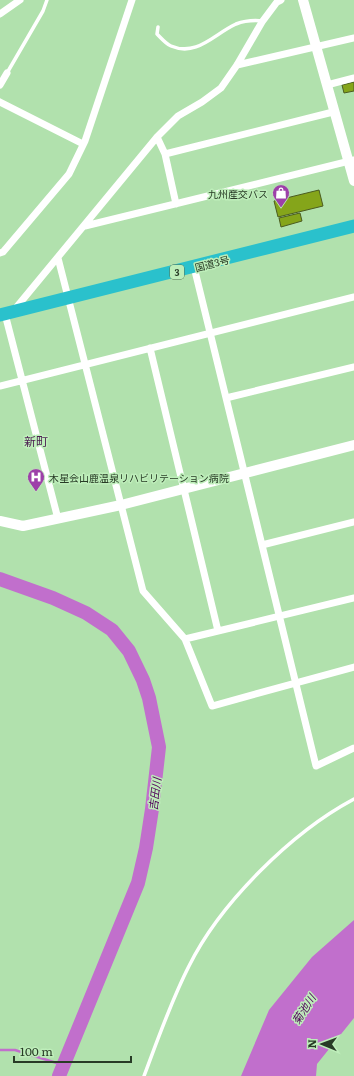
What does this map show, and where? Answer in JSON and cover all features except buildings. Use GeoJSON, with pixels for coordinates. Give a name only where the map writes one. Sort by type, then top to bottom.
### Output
{"type":"FeatureCollection","features":[{"type":"Feature","properties":{"kind":"highway","name":"国道3号"},"geometry":{"type":"LineString","coordinates":[[6,314],[354,226]]}},
{"type":"Feature","properties":{"kind":"street"},"geometry":{"type":"LineString","coordinates":[[0,14],[20,0]]}},
{"type":"Feature","properties":{"kind":"street"},"geometry":{"type":"LineString","coordinates":[[0,253],[3,252],[69,174],[83,144],[113,60],[132,0]]}},
{"type":"Feature","properties":{"kind":"street"},"geometry":{"type":"LineString","coordinates":[[58,519],[6,314],[58,258],[157,137],[178,116],[202,102],[221,88],[237,65],[263,21],[276,2],[281,0]]}},
{"type":"Feature","properties":{"kind":"street"},"geometry":{"type":"LineString","coordinates":[[303,0],[317,46],[334,112],[351,161],[354,181]]}},
{"type":"Feature","properties":{"kind":"street"},"geometry":{"type":"LineString","coordinates":[[237,65],[354,38]]}},
{"type":"Feature","properties":{"kind":"street"},"geometry":{"type":"LineString","coordinates":[[0,84],[7,73]]}},
{"type":"Feature","properties":{"kind":"street"},"geometry":{"type":"LineString","coordinates":[[327,85],[354,78]]}},
{"type":"Feature","properties":{"kind":"street"},"geometry":{"type":"LineString","coordinates":[[0,102],[83,144]]}},
{"type":"Feature","properties":{"kind":"street"},"geometry":{"type":"LineString","coordinates":[[165,154],[334,112]]}},
{"type":"Feature","properties":{"kind":"street"},"geometry":{"type":"LineString","coordinates":[[157,137],[165,154],[176,204]]}},
{"type":"Feature","properties":{"kind":"street"},"geometry":{"type":"LineString","coordinates":[[85,226],[351,161]]}},
{"type":"Feature","properties":{"kind":"street"},"geometry":{"type":"LineString","coordinates":[[58,258],[143,591],[185,639],[212,706],[354,667]]}},
{"type":"Feature","properties":{"kind":"street"},"geometry":{"type":"LineString","coordinates":[[194,267],[316,766],[354,748]]}},
{"type":"Feature","properties":{"kind":"street"},"geometry":{"type":"LineString","coordinates":[[0,386],[354,297]]}},
{"type":"Feature","properties":{"kind":"street"},"geometry":{"type":"LineString","coordinates":[[150,348],[218,631]]}},
{"type":"Feature","properties":{"kind":"street"},"geometry":{"type":"LineString","coordinates":[[226,398],[354,367]]}},
{"type":"Feature","properties":{"kind":"street"},"geometry":{"type":"LineString","coordinates":[[0,521],[23,526],[58,519],[121,505],[354,445]]}},
{"type":"Feature","properties":{"kind":"street"},"geometry":{"type":"LineString","coordinates":[[262,545],[354,522]]}},
{"type":"Feature","properties":{"kind":"street"},"geometry":{"type":"LineString","coordinates":[[185,639],[354,598]]}},
{"type":"Feature","properties":{"kind":"lane"},"geometry":{"type":"LineString","coordinates":[[7,73],[43,11],[47,0]]}},
{"type":"Feature","properties":{"kind":"lane"},"geometry":{"type":"LineString","coordinates":[[158,27],[157,34],[170,46],[188,50],[207,42],[236,24],[253,20],[263,21]]}},
{"type":"Feature","properties":{"kind":"lane"},"geometry":{"type":"LineString","coordinates":[[144,1076],[189,965],[211,928],[274,856],[313,826],[354,799]]}},
{"type":"Feature","properties":{"kind":"water","name":"菊池川"},"geometry":{"type":"Polygon","coordinates":[[[354,920],[354,1018],[317,1064],[316,1076],[241,1076],[269,1010],[312,957],[354,920]]]}},
{"type":"Feature","properties":{"kind":"waterway","name":"吉田川"},"geometry":{"type":"LineString","coordinates":[[0,579],[53,598],[86,613],[112,630],[129,651],[143,680],[149,698],[159,747],[146,848],[138,883],[59,1076]]}},
{"type":"Feature","properties":{"kind":"waterway"},"geometry":{"type":"LineString","coordinates":[[0,1050],[15,1050],[63,1065]]}},
{"type":"Feature","properties":{"kind":"place","name":"九州産交バス"},"geometry":{"type":"Point","coordinates":[281,208]}},
{"type":"Feature","properties":{"kind":"place","name":"木星会山鹿温泉リハビリテーション病院"},"geometry":{"type":"Point","coordinates":[36,492]}},
{"type":"Feature","properties":{"kind":"district","name":"新町"},"geometry":{"type":"Point","coordinates":[36,441]}}]}
